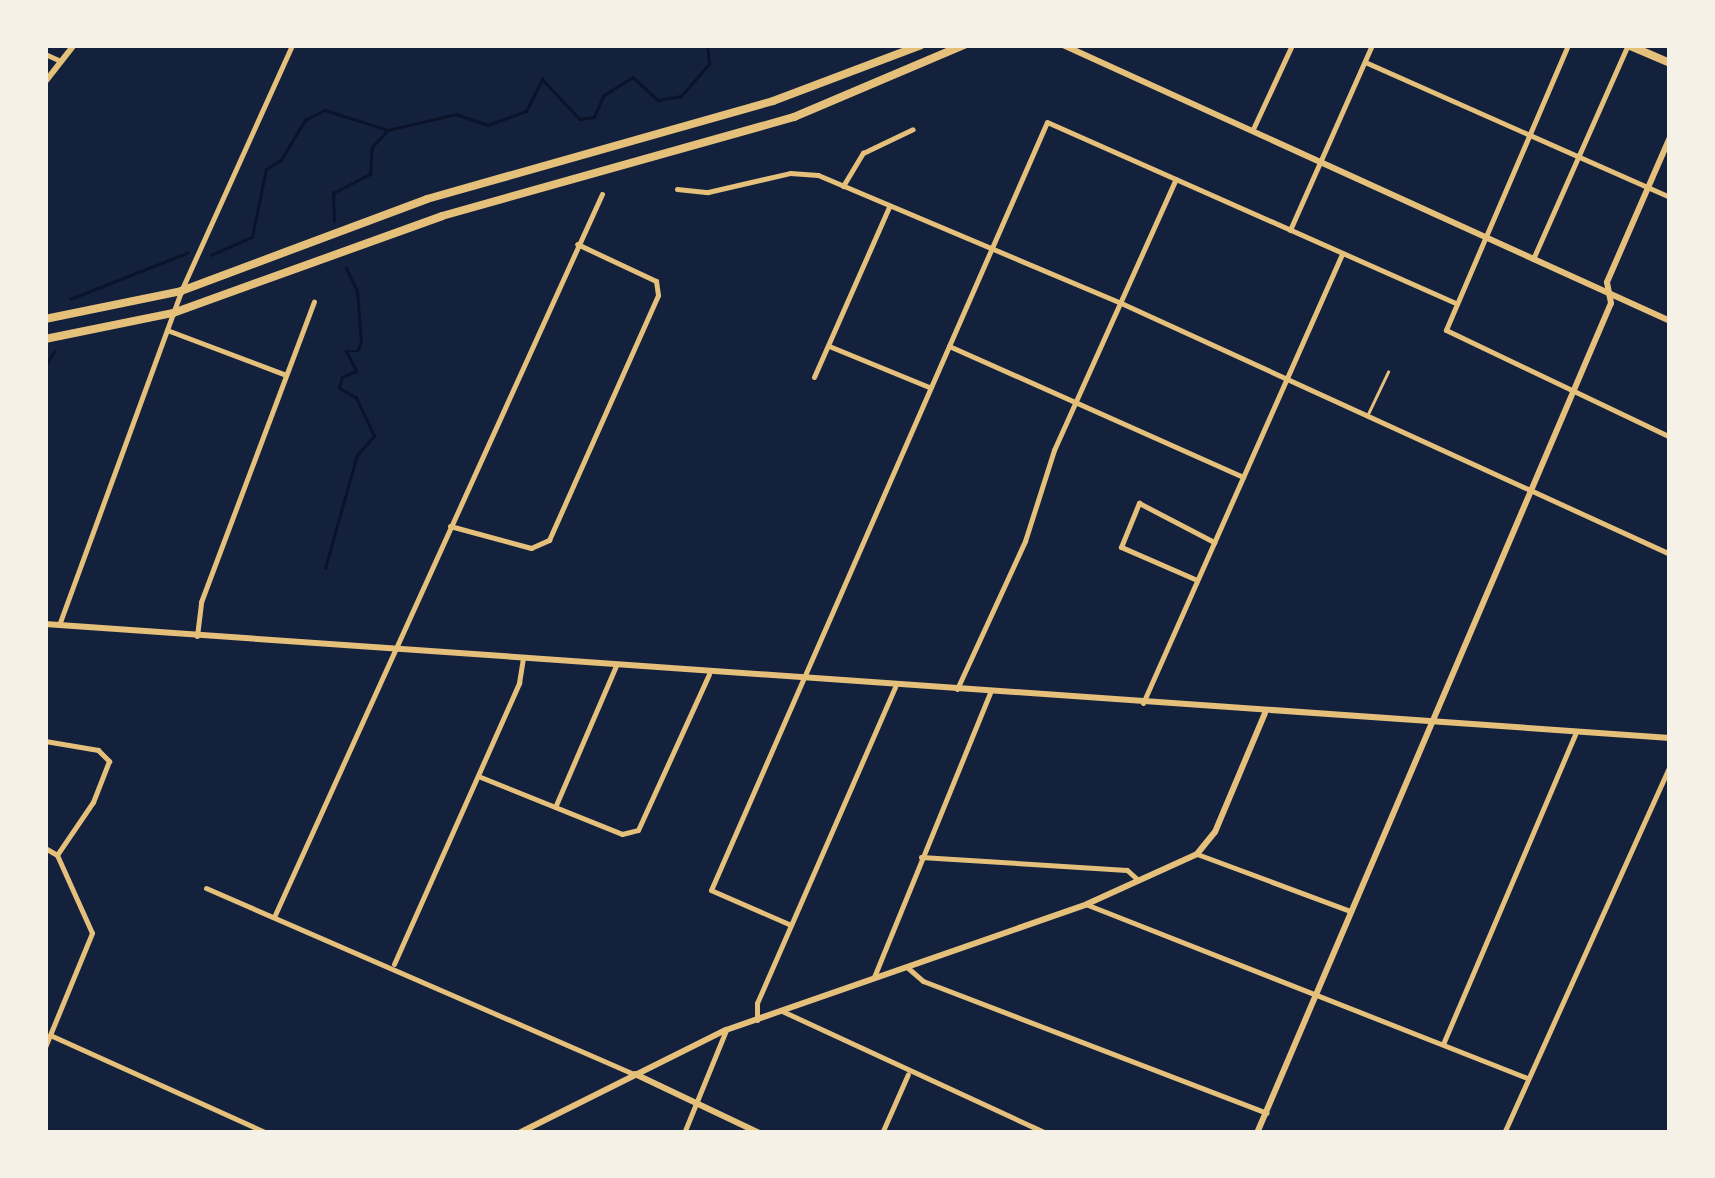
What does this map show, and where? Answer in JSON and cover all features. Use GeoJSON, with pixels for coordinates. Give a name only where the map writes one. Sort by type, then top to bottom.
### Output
{"type":"FeatureCollection","features":[{"type":"Feature","properties":{"kind":"highway"},"geometry":{"type":"LineString","coordinates":[[45,319],[181,292],[427,200],[773,101],[921,45]]}},
{"type":"Feature","properties":{"kind":"highway"},"geometry":{"type":"LineString","coordinates":[[45,339],[173,313],[442,216],[794,117],[964,45]]}},
{"type":"Feature","properties":{"kind":"highway"},"geometry":{"type":"LineString","coordinates":[[1628,45],[1670,64]]}},
{"type":"Feature","properties":{"kind":"street"},"geometry":{"type":"LineString","coordinates":[[45,82],[74,45]]}},
{"type":"Feature","properties":{"kind":"street"},"geometry":{"type":"LineString","coordinates":[[58,625],[181,292],[292,45]]}},
{"type":"Feature","properties":{"kind":"street"},"geometry":{"type":"LineString","coordinates":[[1063,45],[1670,322]]}},
{"type":"Feature","properties":{"kind":"street"},"geometry":{"type":"LineString","coordinates":[[1253,129],[1292,45]]}},
{"type":"Feature","properties":{"kind":"street"},"geometry":{"type":"LineString","coordinates":[[1290,230],[1372,45]]}},
{"type":"Feature","properties":{"kind":"street"},"geometry":{"type":"LineString","coordinates":[[1568,45],[1454,302],[1446,330],[1670,437]]}},
{"type":"Feature","properties":{"kind":"street"},"geometry":{"type":"LineString","coordinates":[[1533,259],[1628,45]]}},
{"type":"Feature","properties":{"kind":"street"},"geometry":{"type":"LineString","coordinates":[[45,54],[61,61]]}},
{"type":"Feature","properties":{"kind":"street"},"geometry":{"type":"LineString","coordinates":[[1365,62],[1670,198]]}},
{"type":"Feature","properties":{"kind":"street"},"geometry":{"type":"LineString","coordinates":[[791,925],[711,890],[800,678],[1047,122],[1454,302]]}},
{"type":"Feature","properties":{"kind":"street"},"geometry":{"type":"LineString","coordinates":[[843,186],[864,153],[912,128]]}},
{"type":"Feature","properties":{"kind":"street"},"geometry":{"type":"LineString","coordinates":[[1258,1133],[1312,995],[1435,723],[1614,297],[1607,282],[1670,137]]}},
{"type":"Feature","properties":{"kind":"street"},"geometry":{"type":"LineString","coordinates":[[676,189],[708,192],[790,173],[843,186],[1121,303],[1285,382],[1670,554]]}},
{"type":"Feature","properties":{"kind":"street"},"geometry":{"type":"LineString","coordinates":[[957,690],[1025,541],[1054,450],[1176,179]]}},
{"type":"Feature","properties":{"kind":"street"},"geometry":{"type":"LineString","coordinates":[[274,918],[602,194]]}},
{"type":"Feature","properties":{"kind":"street"},"geometry":{"type":"LineString","coordinates":[[814,377],[889,207]]}},
{"type":"Feature","properties":{"kind":"street"},"geometry":{"type":"LineString","coordinates":[[450,526],[531,548],[549,540],[658,294],[656,282],[577,244]]}},
{"type":"Feature","properties":{"kind":"street"},"geometry":{"type":"LineString","coordinates":[[1143,702],[1342,253]]}},
{"type":"Feature","properties":{"kind":"street"},"geometry":{"type":"LineString","coordinates":[[197,636],[200,602],[314,302]]}},
{"type":"Feature","properties":{"kind":"street"},"geometry":{"type":"LineString","coordinates":[[166,330],[286,375]]}},
{"type":"Feature","properties":{"kind":"street"},"geometry":{"type":"LineString","coordinates":[[829,346],[929,388]]}},
{"type":"Feature","properties":{"kind":"street"},"geometry":{"type":"LineString","coordinates":[[948,346],[1243,477]]}},
{"type":"Feature","properties":{"kind":"street"},"geometry":{"type":"LineString","coordinates":[[1197,580],[1121,547],[1139,502],[1214,542]]}},
{"type":"Feature","properties":{"kind":"street"},"geometry":{"type":"LineString","coordinates":[[45,624],[1265,714],[1670,738]]}},
{"type":"Feature","properties":{"kind":"street"},"geometry":{"type":"LineString","coordinates":[[394,965],[519,683],[523,659]]}},
{"type":"Feature","properties":{"kind":"street"},"geometry":{"type":"LineString","coordinates":[[556,806],[616,666]]}},
{"type":"Feature","properties":{"kind":"street"},"geometry":{"type":"LineString","coordinates":[[478,776],[622,834],[638,830],[709,674]]}},
{"type":"Feature","properties":{"kind":"street"},"geometry":{"type":"LineString","coordinates":[[757,1020],[757,1003],[895,686]]}},
{"type":"Feature","properties":{"kind":"street"},"geometry":{"type":"LineString","coordinates":[[874,978],[990,693]]}},
{"type":"Feature","properties":{"kind":"street"},"geometry":{"type":"LineString","coordinates":[[519,1133],[726,1030],[1087,904],[1197,854],[1215,832],[1265,714]]}},
{"type":"Feature","properties":{"kind":"street"},"geometry":{"type":"LineString","coordinates":[[1443,1044],[1576,734]]}},
{"type":"Feature","properties":{"kind":"street"},"geometry":{"type":"LineString","coordinates":[[45,741],[98,750],[109,760],[94,802],[57,855]]}},
{"type":"Feature","properties":{"kind":"street"},"geometry":{"type":"LineString","coordinates":[[1504,1133],[1670,766]]}},
{"type":"Feature","properties":{"kind":"street"},"geometry":{"type":"LineString","coordinates":[[45,848],[57,855],[92,933],[45,1046]]}},
{"type":"Feature","properties":{"kind":"street"},"geometry":{"type":"LineString","coordinates":[[1197,854],[1350,911]]}},
{"type":"Feature","properties":{"kind":"street"},"geometry":{"type":"LineString","coordinates":[[921,857],[1127,870],[1140,882]]}},
{"type":"Feature","properties":{"kind":"street"},"geometry":{"type":"LineString","coordinates":[[206,888],[394,965],[759,1133]]}},
{"type":"Feature","properties":{"kind":"street"},"geometry":{"type":"LineString","coordinates":[[1087,904],[1526,1078]]}},
{"type":"Feature","properties":{"kind":"street"},"geometry":{"type":"LineString","coordinates":[[908,968],[923,982],[1266,1113]]}},
{"type":"Feature","properties":{"kind":"street"},"geometry":{"type":"LineString","coordinates":[[782,1011],[908,1074],[1046,1133]]}},
{"type":"Feature","properties":{"kind":"street"},"geometry":{"type":"LineString","coordinates":[[684,1133],[726,1030]]}},
{"type":"Feature","properties":{"kind":"street"},"geometry":{"type":"LineString","coordinates":[[50,1035],[267,1133]]}},
{"type":"Feature","properties":{"kind":"street"},"geometry":{"type":"LineString","coordinates":[[882,1133],[908,1074]]}},
{"type":"Feature","properties":{"kind":"lane"},"geometry":{"type":"LineString","coordinates":[[1367,417],[1388,372]]}},
{"type":"Feature","properties":{"kind":"waterway"},"geometry":{"type":"LineString","coordinates":[[211,255],[252,237],[266,169],[281,160],[305,120],[325,110],[388,130],[456,114],[488,125],[526,111],[542,79],[580,119],[594,117],[604,95],[633,77],[658,100],[681,96],[709,64],[707,45]]}},
{"type":"Feature","properties":{"kind":"waterway"},"geometry":{"type":"LineString","coordinates":[[334,221],[333,193],[370,174],[372,147],[388,130]]}},
{"type":"Feature","properties":{"kind":"waterway"},"geometry":{"type":"LineString","coordinates":[[70,299],[187,253]]}},
{"type":"Feature","properties":{"kind":"waterway"},"geometry":{"type":"LineString","coordinates":[[325,568],[357,455],[374,436],[356,398],[339,388],[342,377],[356,371],[346,351],[357,351],[361,342],[357,291],[346,268]]}},
{"type":"Feature","properties":{"kind":"waterway"},"geometry":{"type":"LineString","coordinates":[[45,366],[54,352]]}}]}
